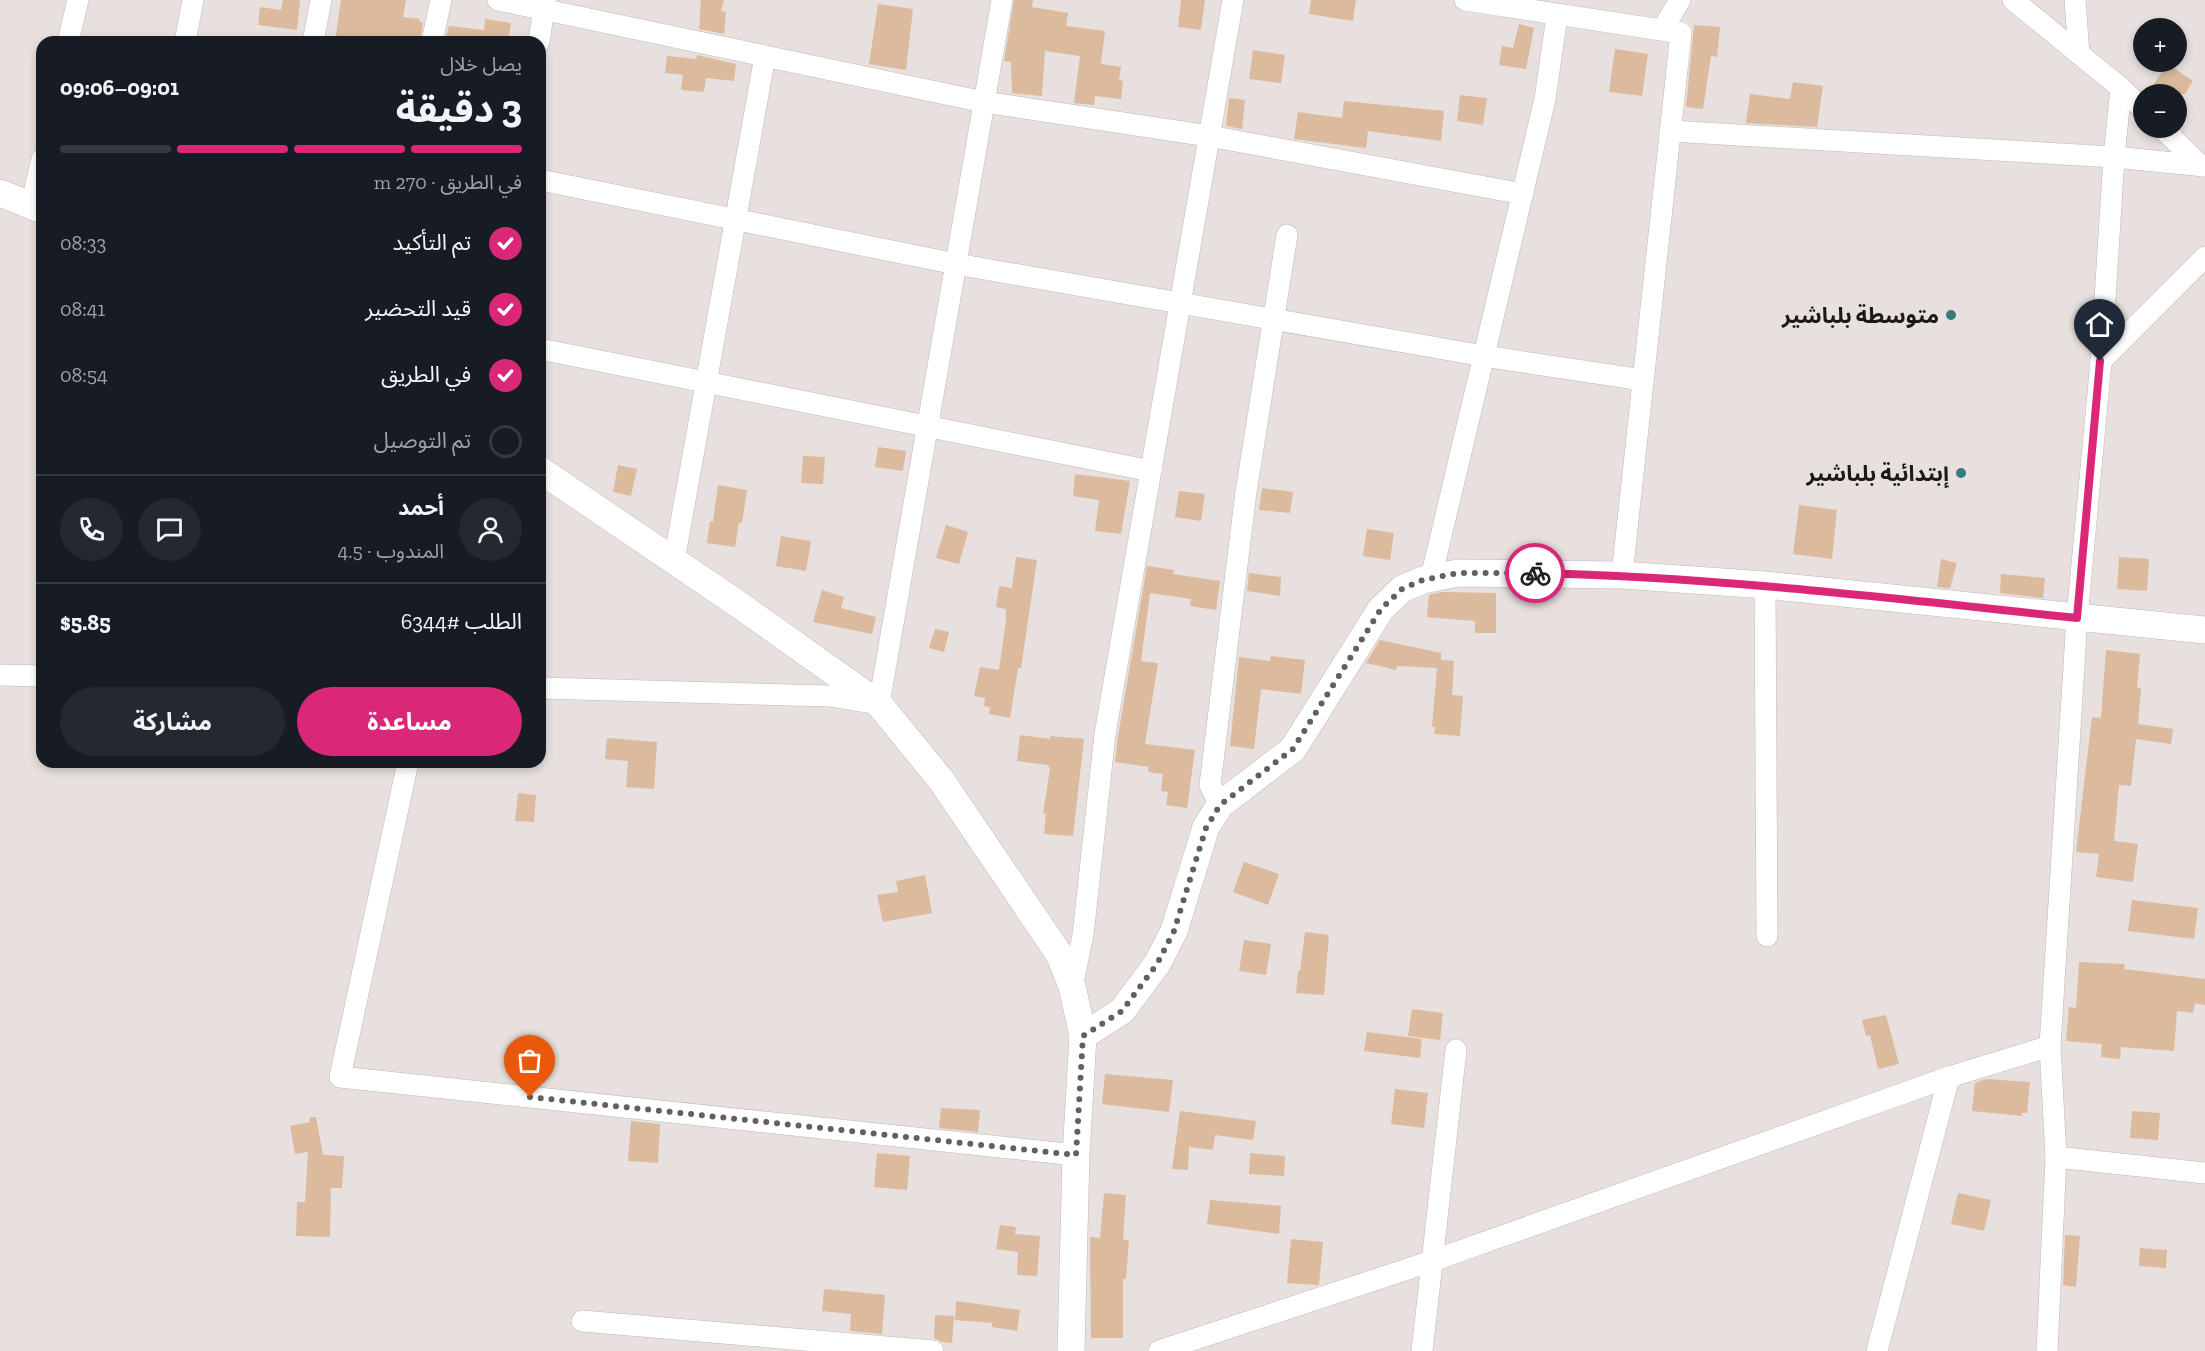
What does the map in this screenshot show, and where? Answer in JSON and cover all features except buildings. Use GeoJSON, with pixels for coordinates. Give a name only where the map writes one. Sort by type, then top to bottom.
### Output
{"type":"FeatureCollection","features":[{"type":"Feature","properties":{"kind":"street"},"geometry":{"type":"LineString","coordinates":[[69,36],[78,0]]}},
{"type":"Feature","properties":{"kind":"street"},"geometry":{"type":"LineString","coordinates":[[186,36],[193,0]]}},
{"type":"Feature","properties":{"kind":"street"},"geometry":{"type":"LineString","coordinates":[[314,36],[321,0]]}},
{"type":"Feature","properties":{"kind":"street"},"geometry":{"type":"LineString","coordinates":[[433,36],[441,0]]}},
{"type":"Feature","properties":{"kind":"street"},"geometry":{"type":"LineString","coordinates":[[498,0],[545,5],[765,56],[984,102],[1209,136],[1523,194]]}},
{"type":"Feature","properties":{"kind":"street"},"geometry":{"type":"LineString","coordinates":[[879,704],[1002,0]]}},
{"type":"Feature","properties":{"kind":"street"},"geometry":{"type":"LineString","coordinates":[[1072,986],[1083,935],[1105,734],[1233,0]]}},
{"type":"Feature","properties":{"kind":"street"},"geometry":{"type":"LineString","coordinates":[[1465,0],[1557,16],[1681,33],[1622,575]]}},
{"type":"Feature","properties":{"kind":"street"},"geometry":{"type":"LineString","coordinates":[[1662,30],[1680,0]]}},
{"type":"Feature","properties":{"kind":"street"},"geometry":{"type":"LineString","coordinates":[[2013,0],[2133,99]]}},
{"type":"Feature","properties":{"kind":"street"},"geometry":{"type":"LineString","coordinates":[[2075,0],[2079,54]]}},
{"type":"Feature","properties":{"kind":"street"},"geometry":{"type":"LineString","coordinates":[[540,36],[545,5]]}},
{"type":"Feature","properties":{"kind":"street"},"geometry":{"type":"LineString","coordinates":[[1431,578],[1545,99],[1557,16]]}},
{"type":"Feature","properties":{"kind":"street"},"geometry":{"type":"LineString","coordinates":[[674,561],[765,56]]}},
{"type":"Feature","properties":{"kind":"street"},"geometry":{"type":"LineString","coordinates":[[2047,1351],[2056,1157],[2050,1046],[2077,618],[2121,88]]}},
{"type":"Feature","properties":{"kind":"street"},"geometry":{"type":"LineString","coordinates":[[1670,131],[2114,157],[2203,166]]}},
{"type":"Feature","properties":{"kind":"street"},"geometry":{"type":"LineString","coordinates":[[2173,138],[2203,166]]}},
{"type":"Feature","properties":{"kind":"street"},"geometry":{"type":"LineString","coordinates":[[546,181],[956,264],[1484,356],[1643,380]]}},
{"type":"Feature","properties":{"kind":"street"},"geometry":{"type":"LineString","coordinates":[[0,194],[36,208]]}},
{"type":"Feature","properties":{"kind":"street"},"geometry":{"type":"LineString","coordinates":[[1220,805],[1210,785],[1246,492],[1287,235]]}},
{"type":"Feature","properties":{"kind":"street"},"geometry":{"type":"LineString","coordinates":[[2100,361],[2205,257]]}},
{"type":"Feature","properties":{"kind":"street"},"geometry":{"type":"LineString","coordinates":[[546,350],[1151,471]]}},
{"type":"Feature","properties":{"kind":"street"},"geometry":{"type":"LineString","coordinates":[[546,474],[879,704],[941,780],[1059,954],[1072,986],[1083,1036],[1076,1155],[1071,1351]]}},
{"type":"Feature","properties":{"kind":"street"},"geometry":{"type":"LineString","coordinates":[[1083,1036],[1122,1011],[1157,964],[1174,931],[1206,828],[1220,805],[1293,749],[1381,609],[1402,589],[1431,578],[1458,573],[1622,575],[1765,585],[2205,630]]}},
{"type":"Feature","properties":{"kind":"street"},"geometry":{"type":"LineString","coordinates":[[1765,585],[1767,936]]}},
{"type":"Feature","properties":{"kind":"street"},"geometry":{"type":"LineString","coordinates":[[0,675],[36,676]]}},
{"type":"Feature","properties":{"kind":"street"},"geometry":{"type":"LineString","coordinates":[[546,688],[830,696],[879,704]]}},
{"type":"Feature","properties":{"kind":"street"},"geometry":{"type":"LineString","coordinates":[[407,768],[340,1077],[1076,1155]]}},
{"type":"Feature","properties":{"kind":"street"},"geometry":{"type":"LineString","coordinates":[[1159,1351],[1432,1261],[1949,1077],[2050,1046]]}},
{"type":"Feature","properties":{"kind":"street"},"geometry":{"type":"LineString","coordinates":[[1422,1351],[1456,1050]]}},
{"type":"Feature","properties":{"kind":"street"},"geometry":{"type":"LineString","coordinates":[[1877,1351],[1949,1077]]}},
{"type":"Feature","properties":{"kind":"street"},"geometry":{"type":"LineString","coordinates":[[2056,1157],[2205,1173]]}},
{"type":"Feature","properties":{"kind":"street"},"geometry":{"type":"LineString","coordinates":[[582,1321],[933,1351]]}},
{"type":"Feature","properties":{"kind":"way so far"},"geometry":{"type":"LineString","coordinates":[[530,1097],[1076,1155],[1083,1036],[1122,1011],[1157,964],[1174,931],[1206,828],[1220,805],[1293,749],[1381,609],[1402,589],[1423,580],[1458,573],[1535,573]]}},
{"type":"Feature","properties":{"kind":"place","name":"متوسطة بلباشير"},"geometry":{"type":"Point","coordinates":[1951,315]}},
{"type":"Feature","properties":{"kind":"place","name":"إبتدائية بلباشير"},"geometry":{"type":"Point","coordinates":[1961,473]}},
{"type":"Feature","properties":{"kind":"route"},"geometry":{"type":"LineString","coordinates":[[1535,573],[1622,575],[1765,585],[2077,618],[2100,361]]}}]}
